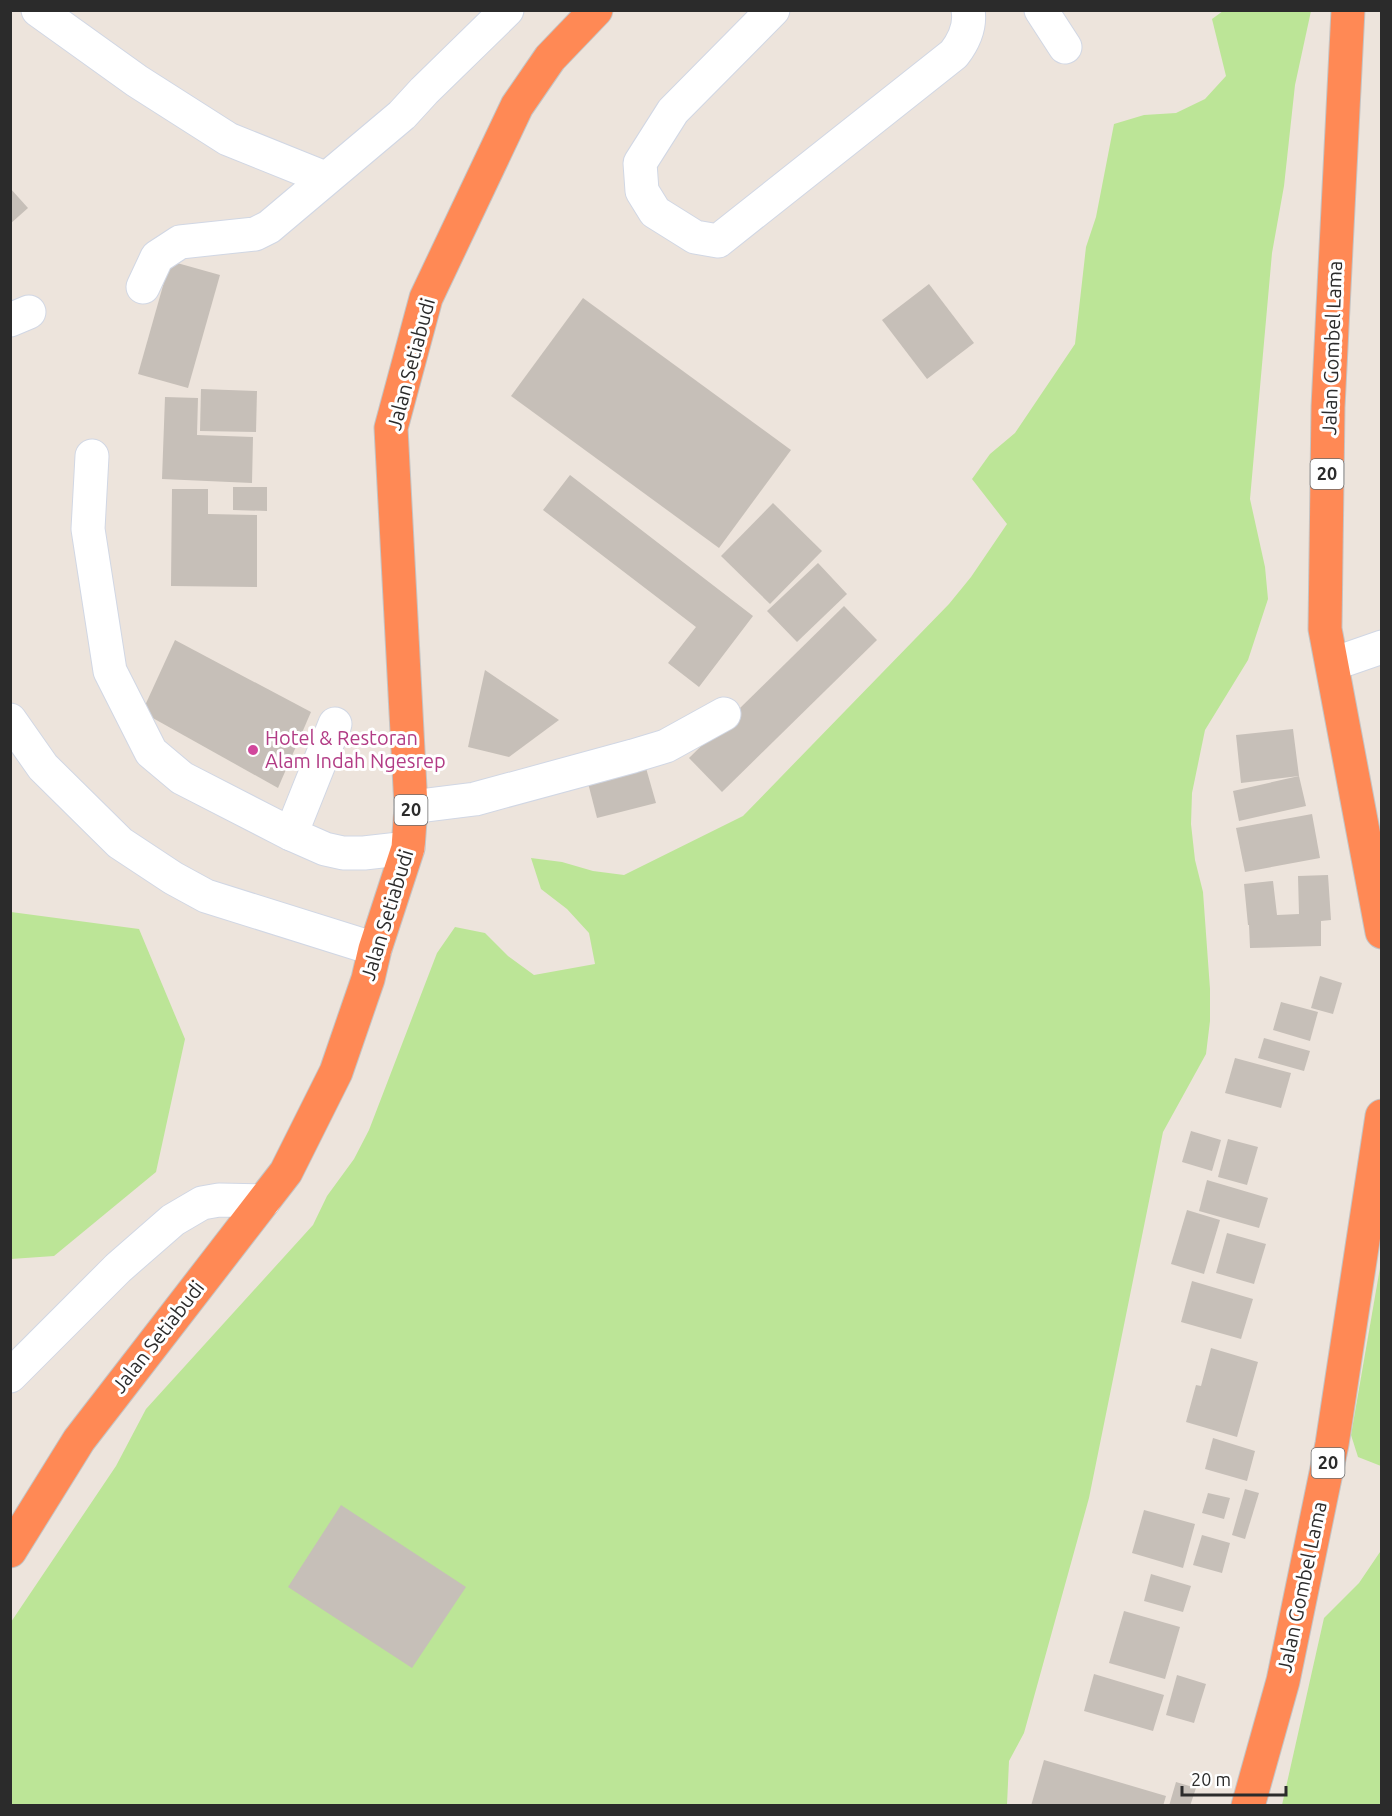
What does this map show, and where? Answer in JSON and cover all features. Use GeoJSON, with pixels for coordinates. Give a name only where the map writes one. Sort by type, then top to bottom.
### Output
{"type":"FeatureCollection","features":[{"type":"Feature","properties":{"kind":"highway","name":"Jalan Setiabudi"},"geometry":{"type":"LineString","coordinates":[[10,1551],[79,1440],[286,1172],[336,1072],[368,979],[375,949],[408,848],[411,807],[391,428],[426,298],[517,106],[550,57],[596,10]]}},
{"type":"Feature","properties":{"kind":"highway","name":"Jalan Gombel Lama"},"geometry":{"type":"LineString","coordinates":[[1348,10],[1328,407],[1325,629],[1382,932]]}},
{"type":"Feature","properties":{"kind":"highway","name":"Jalan Gombel Lama"},"geometry":{"type":"LineString","coordinates":[[1248,1806],[1283,1681],[1332,1444],[1382,1116]]}},
{"type":"Feature","properties":{"kind":"street"},"geometry":{"type":"LineString","coordinates":[[38,10],[137,81],[228,140],[325,178]]}},
{"type":"Feature","properties":{"kind":"street"},"geometry":{"type":"LineString","coordinates":[[143,287],[157,257],[180,242],[255,234],[269,226],[402,115],[507,10]]}},
{"type":"Feature","properties":{"kind":"street"},"geometry":{"type":"LineString","coordinates":[[773,10],[673,111],[640,163],[642,191],[655,212],[695,237],[718,241],[954,54],[965,40],[968,10]]}},
{"type":"Feature","properties":{"kind":"street"},"geometry":{"type":"LineString","coordinates":[[1041,10],[1065,47]]}},
{"type":"Feature","properties":{"kind":"street"},"geometry":{"type":"LineString","coordinates":[[92,456],[88,529],[110,671],[151,752],[182,778],[325,849],[344,853],[364,853],[408,848]]}},
{"type":"Feature","properties":{"kind":"street"},"geometry":{"type":"LineString","coordinates":[[1332,664],[1382,647]]}},
{"type":"Feature","properties":{"kind":"street"},"geometry":{"type":"LineString","coordinates":[[411,807],[475,799],[666,747],[724,714]]}},
{"type":"Feature","properties":{"kind":"street"},"geometry":{"type":"LineString","coordinates":[[10,720],[43,767],[120,843],[173,878],[206,896],[375,949]]}},
{"type":"Feature","properties":{"kind":"street"},"geometry":{"type":"LineString","coordinates":[[291,834],[335,724]]}},
{"type":"Feature","properties":{"kind":"street"},"geometry":{"type":"LineString","coordinates":[[10,1376],[118,1269],[173,1220],[202,1203],[219,1200],[264,1201]]}},
{"type":"Feature","properties":{"kind":"green space"},"geometry":{"type":"Polygon","coordinates":[[[1223,11],[1311,11],[1295,85],[1284,186],[1272,253],[1250,499],[1265,567],[1268,599],[1248,660],[1205,730],[1192,793],[1191,824],[1195,860],[1203,892],[1210,989],[1210,1021],[1206,1054],[1163,1132],[1089,1498],[1024,1733],[1009,1761],[1007,1805],[11,1806],[11,1622],[116,1466],[146,1409],[313,1225],[327,1196],[354,1159],[369,1130],[437,953],[455,927],[485,933],[508,956],[534,975],[595,964],[589,933],[567,909],[541,889],[531,858],[624,875],[743,816],[949,604],[971,577],[1007,524],[972,479],[990,454],[1015,433],[1075,344],[1086,247],[1096,217],[1114,124],[1144,115],[1176,113],[1205,99],[1226,76],[1212,19],[1223,11]]]}},
{"type":"Feature","properties":{"kind":"green space"},"geometry":{"type":"Polygon","coordinates":[[[11,912],[139,929],[185,1039],[156,1172],[54,1256],[11,1259],[11,912]]]}},
{"type":"Feature","properties":{"kind":"green space"},"geometry":{"type":"Polygon","coordinates":[[[1381,1262],[1382,1466],[1358,1457],[1351,1435],[1381,1262]]]}},
{"type":"Feature","properties":{"kind":"green space"},"geometry":{"type":"Polygon","coordinates":[[[1381,1545],[1381,1805],[1282,1805],[1324,1618],[1359,1583],[1380,1552],[1381,1545]]]}},
{"type":"Feature","properties":{"kind":"building"},"geometry":{"type":"Polygon","coordinates":[[[10,188],[28,208],[10,224],[10,188]]]}},
{"type":"Feature","properties":{"kind":"building"},"geometry":{"type":"Polygon","coordinates":[[[170,261],[220,275],[188,388],[138,374],[170,261]]]}},
{"type":"Feature","properties":{"kind":"building"},"geometry":{"type":"Polygon","coordinates":[[[929,284],[974,343],[927,379],[882,320],[929,284]]]}},
{"type":"Feature","properties":{"kind":"building"},"geometry":{"type":"Polygon","coordinates":[[[583,298],[791,450],[719,548],[511,396],[583,298]]]}},
{"type":"Feature","properties":{"kind":"building"},"geometry":{"type":"Polygon","coordinates":[[[201,389],[257,391],[256,432],[200,431],[201,389]]]}},
{"type":"Feature","properties":{"kind":"building"},"geometry":{"type":"Polygon","coordinates":[[[165,397],[198,398],[197,435],[253,437],[252,483],[162,479],[165,397]]]}},
{"type":"Feature","properties":{"kind":"building"},"geometry":{"type":"Polygon","coordinates":[[[570,475],[753,616],[699,687],[668,663],[696,627],[543,510],[570,475]]]}},
{"type":"Feature","properties":{"kind":"building"},"geometry":{"type":"Polygon","coordinates":[[[233,487],[267,487],[267,511],[233,510],[233,487]]]}},
{"type":"Feature","properties":{"kind":"building"},"geometry":{"type":"Polygon","coordinates":[[[172,489],[208,489],[208,514],[257,515],[257,587],[171,586],[172,489]]]}},
{"type":"Feature","properties":{"kind":"building"},"geometry":{"type":"Polygon","coordinates":[[[773,503],[822,551],[770,604],[721,556],[773,503]]]}},
{"type":"Feature","properties":{"kind":"building"},"geometry":{"type":"Polygon","coordinates":[[[818,563],[847,594],[797,642],[767,611],[818,563]]]}},
{"type":"Feature","properties":{"kind":"building"},"geometry":{"type":"Polygon","coordinates":[[[844,606],[877,640],[722,792],[689,758],[844,606]]]}},
{"type":"Feature","properties":{"kind":"building","name":"Hotel & Restoran Alam Indah Ngesrep"},"geometry":{"type":"Polygon","coordinates":[[[175,640],[311,712],[278,788],[142,712],[175,640]]]}},
{"type":"Feature","properties":{"kind":"building"},"geometry":{"type":"Polygon","coordinates":[[[485,670],[559,720],[509,757],[468,747],[485,670]]]}},
{"type":"Feature","properties":{"kind":"building"},"geometry":{"type":"Polygon","coordinates":[[[1293,729],[1299,776],[1241,783],[1236,735],[1293,729]]]}},
{"type":"Feature","properties":{"kind":"building"},"geometry":{"type":"Polygon","coordinates":[[[646,768],[656,803],[597,818],[588,783],[646,768]]]}},
{"type":"Feature","properties":{"kind":"building"},"geometry":{"type":"Polygon","coordinates":[[[1299,776],[1306,806],[1239,821],[1233,791],[1299,776]]]}},
{"type":"Feature","properties":{"kind":"building"},"geometry":{"type":"Polygon","coordinates":[[[1312,814],[1320,858],[1245,872],[1236,828],[1312,814]]]}},
{"type":"Feature","properties":{"kind":"building"},"geometry":{"type":"Polygon","coordinates":[[[1328,875],[1331,920],[1321,921],[1321,946],[1250,948],[1244,884],[1273,881],[1277,915],[1299,914],[1298,876],[1328,875]]]}},
{"type":"Feature","properties":{"kind":"building"},"geometry":{"type":"Polygon","coordinates":[[[1320,976],[1342,983],[1333,1014],[1311,1008],[1320,976]]]}},
{"type":"Feature","properties":{"kind":"building"},"geometry":{"type":"Polygon","coordinates":[[[1281,1002],[1318,1012],[1310,1041],[1273,1030],[1281,1002]]]}},
{"type":"Feature","properties":{"kind":"building"},"geometry":{"type":"Polygon","coordinates":[[[1264,1038],[1310,1051],[1304,1071],[1258,1058],[1264,1038]]]}},
{"type":"Feature","properties":{"kind":"building"},"geometry":{"type":"Polygon","coordinates":[[[1235,1058],[1291,1073],[1281,1108],[1225,1093],[1235,1058]]]}},
{"type":"Feature","properties":{"kind":"building"},"geometry":{"type":"Polygon","coordinates":[[[1191,1131],[1221,1140],[1212,1171],[1182,1162],[1191,1131]]]}},
{"type":"Feature","properties":{"kind":"building"},"geometry":{"type":"Polygon","coordinates":[[[1228,1139],[1258,1147],[1247,1185],[1218,1177],[1228,1139]]]}},
{"type":"Feature","properties":{"kind":"building"},"geometry":{"type":"Polygon","coordinates":[[[1207,1180],[1268,1198],[1259,1228],[1199,1211],[1207,1180]]]}},
{"type":"Feature","properties":{"kind":"building"},"geometry":{"type":"Polygon","coordinates":[[[1187,1210],[1220,1220],[1204,1274],[1171,1264],[1187,1210]]]}},
{"type":"Feature","properties":{"kind":"building"},"geometry":{"type":"Polygon","coordinates":[[[1227,1233],[1266,1244],[1254,1284],[1216,1273],[1227,1233]]]}},
{"type":"Feature","properties":{"kind":"building"},"geometry":{"type":"Polygon","coordinates":[[[1192,1281],[1253,1299],[1241,1339],[1181,1322],[1192,1281]]]}},
{"type":"Feature","properties":{"kind":"building"},"geometry":{"type":"Polygon","coordinates":[[[1211,1348],[1258,1362],[1237,1437],[1186,1422],[1196,1385],[1201,1386],[1211,1348]]]}},
{"type":"Feature","properties":{"kind":"building"},"geometry":{"type":"Polygon","coordinates":[[[1213,1438],[1255,1451],[1247,1481],[1205,1469],[1213,1438]]]}},
{"type":"Feature","properties":{"kind":"building"},"geometry":{"type":"Polygon","coordinates":[[[1245,1489],[1259,1493],[1245,1539],[1232,1535],[1245,1489]]]}},
{"type":"Feature","properties":{"kind":"building"},"geometry":{"type":"Polygon","coordinates":[[[1208,1493],[1230,1498],[1224,1519],[1202,1513],[1208,1493]]]}},
{"type":"Feature","properties":{"kind":"building"},"geometry":{"type":"Polygon","coordinates":[[[341,1505],[466,1587],[412,1668],[288,1587],[341,1505]]]}},
{"type":"Feature","properties":{"kind":"building"},"geometry":{"type":"Polygon","coordinates":[[[1144,1510],[1195,1524],[1183,1568],[1132,1553],[1144,1510]]]}},
{"type":"Feature","properties":{"kind":"building"},"geometry":{"type":"Polygon","coordinates":[[[1202,1535],[1230,1543],[1222,1573],[1193,1565],[1202,1535]]]}},
{"type":"Feature","properties":{"kind":"building"},"geometry":{"type":"Polygon","coordinates":[[[1151,1574],[1191,1586],[1183,1612],[1144,1601],[1151,1574]]]}},
{"type":"Feature","properties":{"kind":"building"},"geometry":{"type":"Polygon","coordinates":[[[1124,1611],[1180,1627],[1165,1679],[1109,1663],[1124,1611]]]}},
{"type":"Feature","properties":{"kind":"building"},"geometry":{"type":"Polygon","coordinates":[[[1094,1674],[1164,1695],[1153,1731],[1084,1711],[1094,1674]]]}},
{"type":"Feature","properties":{"kind":"building"},"geometry":{"type":"Polygon","coordinates":[[[1177,1675],[1206,1684],[1194,1723],[1166,1715],[1177,1675]]]}},
{"type":"Feature","properties":{"kind":"building"},"geometry":{"type":"Polygon","coordinates":[[[1044,1760],[1166,1796],[1163,1806],[1031,1806],[1044,1760]]]}},
{"type":"Feature","properties":{"kind":"building"},"geometry":{"type":"Polygon","coordinates":[[[1176,1782],[1196,1788],[1190,1806],[1169,1806],[1176,1782]]]}},
{"type":"Feature","properties":{"kind":"place","name":"Hotel & Restoran Alam Indah Ngesrep"},"geometry":{"type":"Point","coordinates":[253,750]}}]}
